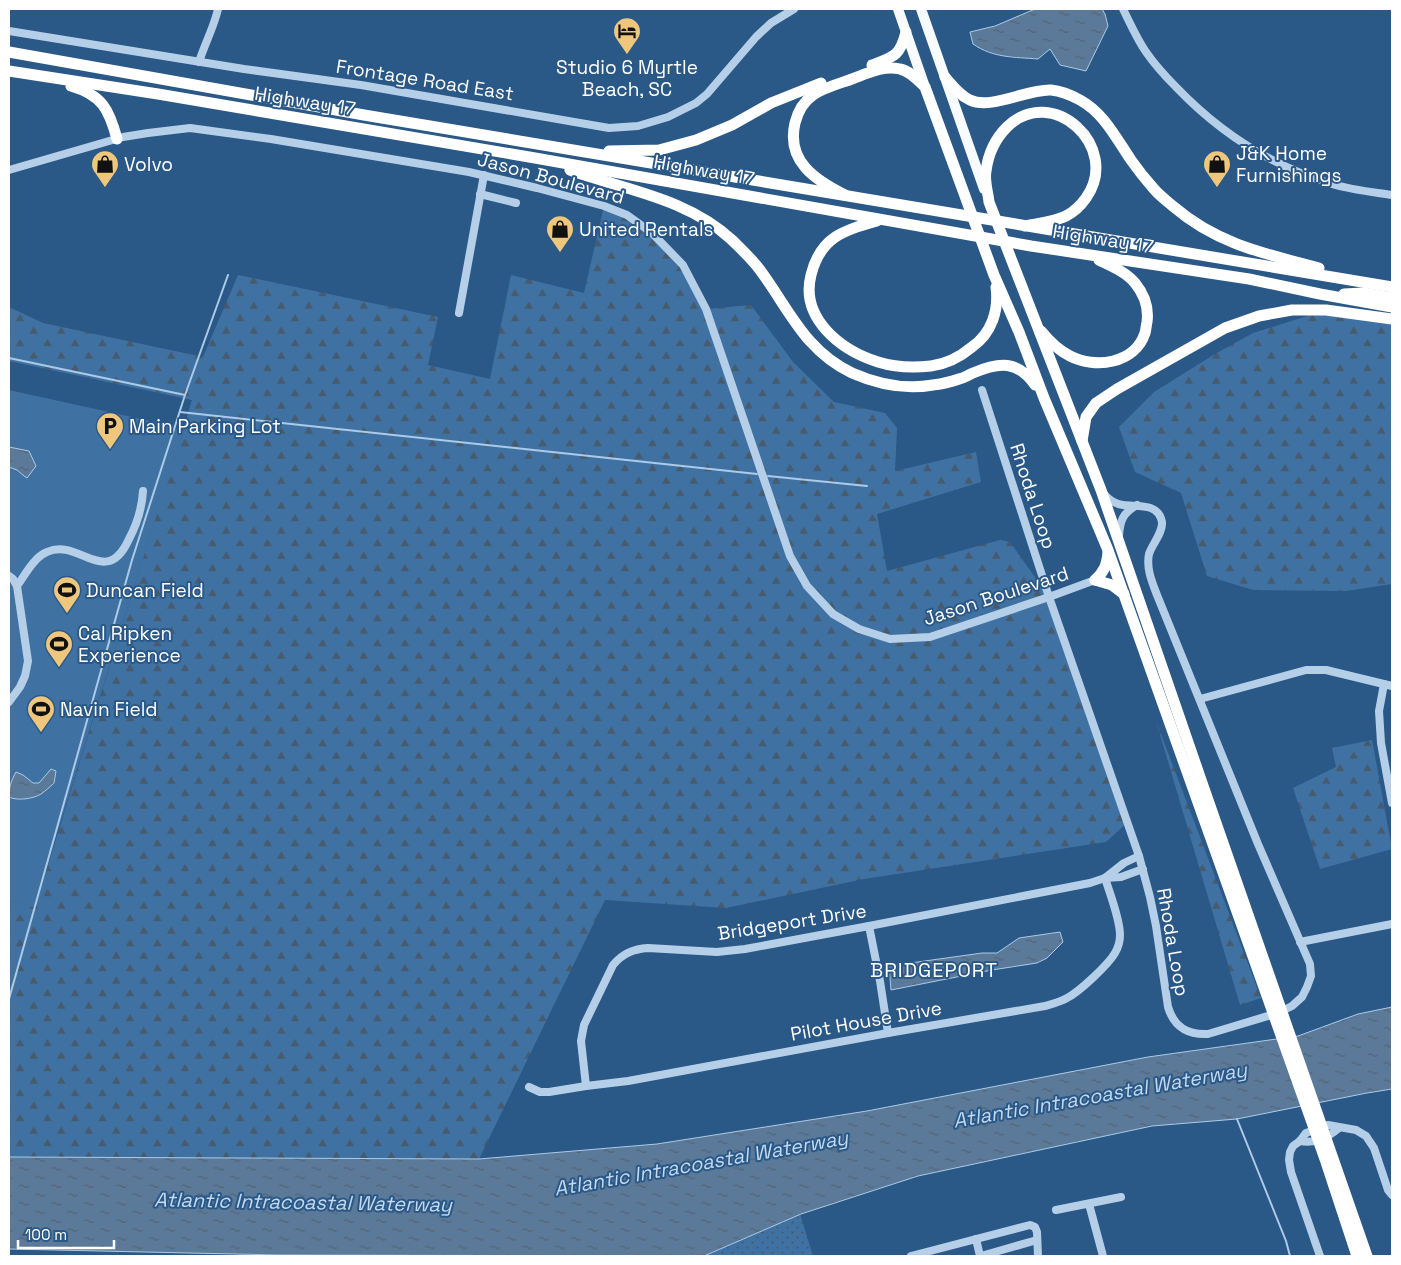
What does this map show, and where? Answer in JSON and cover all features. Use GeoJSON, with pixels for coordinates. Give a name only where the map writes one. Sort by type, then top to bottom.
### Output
{"type":"FeatureCollection","features":[{"type":"Feature","properties":{"kind":"highway"},"geometry":{"type":"LineString","coordinates":[[582,151],[659,150],[696,140],[732,125],[770,103],[889,59],[903,46],[906,32]]}},
{"type":"Feature","properties":{"kind":"highway","name":"Highway 17"},"geometry":{"type":"LineString","coordinates":[[9,52],[364,115],[1392,287]]}},
{"type":"Feature","properties":{"kind":"highway"},"geometry":{"type":"LineString","coordinates":[[845,195],[824,185],[803,166],[797,156],[793,136],[798,111],[814,94],[884,68],[896,68],[907,72],[925,87],[994,275],[1108,550],[1265,978]]}},
{"type":"Feature","properties":{"kind":"highway","name":"Highway 17"},"geometry":{"type":"LineString","coordinates":[[9,71],[158,94],[535,158],[1031,246],[1249,279],[1392,307]]}},
{"type":"Feature","properties":{"kind":"highway"},"geometry":{"type":"LineString","coordinates":[[38,76],[82,89],[95,96],[105,108],[112,121],[117,139]]}},
{"type":"Feature","properties":{"kind":"highway"},"geometry":{"type":"LineString","coordinates":[[945,76],[958,92],[978,102],[988,102],[1029,92],[1051,90],[1065,93],[1092,107],[1101,116],[1131,161],[1156,192],[1205,230],[1259,252],[1376,284]]}},
{"type":"Feature","properties":{"kind":"highway"},"geometry":{"type":"LineString","coordinates":[[1025,226],[1065,217],[1083,202],[1094,183],[1095,153],[1090,142],[1082,132],[1064,117],[1051,113],[1037,112],[1014,121],[1003,131],[991,149],[985,172],[989,202],[1101,490],[1265,978],[1329,1161],[1367,1256]]}},
{"type":"Feature","properties":{"kind":"highway"},"geometry":{"type":"LineString","coordinates":[[535,158],[658,197],[684,207],[708,220],[731,239],[759,270],[806,337],[819,351],[835,364],[853,373],[888,385],[918,387],[960,379],[975,372],[999,365],[1016,367],[1029,376],[1044,398]]}},
{"type":"Feature","properties":{"kind":"highway"},"geometry":{"type":"LineString","coordinates":[[881,220],[856,226],[832,238],[820,251],[813,267],[809,284],[812,309],[817,319],[826,332],[856,352],[878,362],[911,366],[931,366],[949,361],[965,353],[978,343],[987,332],[996,313],[997,296],[994,275]]}},
{"type":"Feature","properties":{"kind":"highway"},"geometry":{"type":"LineString","coordinates":[[1036,324],[1059,349],[1084,362],[1098,364],[1112,362],[1126,356],[1137,347],[1144,334],[1147,304],[1134,283],[1125,274],[1094,256]]}},
{"type":"Feature","properties":{"kind":"highway"},"geometry":{"type":"LineString","coordinates":[[1320,294],[1363,293],[1392,298]]}},
{"type":"Feature","properties":{"kind":"highway"},"geometry":{"type":"LineString","coordinates":[[1082,443],[1086,417],[1096,403],[1117,389],[1225,328],[1259,316],[1292,310],[1326,310],[1392,319]]}},
{"type":"Feature","properties":{"kind":"highway"},"geometry":{"type":"LineString","coordinates":[[1095,580],[1102,574],[1107,564],[1108,550]]}},
{"type":"Feature","properties":{"kind":"highway"},"geometry":{"type":"LineString","coordinates":[[1095,580],[1112,585],[1124,594]]}},
{"type":"Feature","properties":{"kind":"highway"},"geometry":{"type":"LineString","coordinates":[[1329,1161],[1357,1256]]}},
{"type":"Feature","properties":{"kind":"main road"},"geometry":{"type":"LineString","coordinates":[[898,9],[925,87]]}},
{"type":"Feature","properties":{"kind":"main road"},"geometry":{"type":"LineString","coordinates":[[921,9],[989,202]]}},
{"type":"Feature","properties":{"kind":"street"},"geometry":{"type":"LineString","coordinates":[[199,62],[215,23],[218,9]]}},
{"type":"Feature","properties":{"kind":"street","name":"Frontage Road East"},"geometry":{"type":"LineString","coordinates":[[9,30],[199,62],[361,85],[609,128],[638,126],[668,117],[696,103],[707,94],[756,37],[771,23],[794,9]]}},
{"type":"Feature","properties":{"kind":"street"},"geometry":{"type":"LineString","coordinates":[[1123,9],[1146,52],[1163,73],[1187,99],[1235,138],[1258,153],[1302,173],[1333,184],[1392,195]]}},
{"type":"Feature","properties":{"kind":"street","name":"Jason Boulevard"},"geometry":{"type":"LineString","coordinates":[[9,170],[117,139],[190,128],[331,148],[484,175],[604,206],[627,215],[652,233],[683,264],[706,309],[790,556],[807,586],[833,614],[859,629],[890,639],[930,637],[1049,598],[1095,580]]}},
{"type":"Feature","properties":{"kind":"street"},"geometry":{"type":"LineString","coordinates":[[459,313],[484,175]]}},
{"type":"Feature","properties":{"kind":"street"},"geometry":{"type":"LineString","coordinates":[[480,194],[516,203]]}},
{"type":"Feature","properties":{"kind":"street","name":"Rhoda Loop"},"geometry":{"type":"LineString","coordinates":[[982,390],[1049,598],[1143,869],[1156,926],[1168,1007],[1172,1017],[1183,1029],[1189,1032],[1208,1034],[1278,1013],[1292,1006],[1302,997],[1307,987],[1311,976],[1310,964],[1258,844],[1157,595],[1148,566],[1149,556],[1161,530],[1162,522],[1158,514],[1152,509],[1138,505]]}},
{"type":"Feature","properties":{"kind":"street"},"geometry":{"type":"LineString","coordinates":[[1101,490],[1111,501],[1124,505],[1138,505]]}},
{"type":"Feature","properties":{"kind":"street"},"geometry":{"type":"LineString","coordinates":[[17,586],[37,560],[46,552],[58,549],[70,551],[100,562],[110,562],[124,550],[142,504],[143,491]]}},
{"type":"Feature","properties":{"kind":"street"},"geometry":{"type":"LineString","coordinates":[[1118,540],[1119,528],[1125,514],[1138,505]]}},
{"type":"Feature","properties":{"kind":"street"},"geometry":{"type":"LineString","coordinates":[[9,576],[17,586],[28,661],[25,676],[20,687],[9,702]]}},
{"type":"Feature","properties":{"kind":"street"},"geometry":{"type":"LineString","coordinates":[[1200,699],[1306,670],[1326,670],[1388,685],[1379,711],[1381,743],[1392,803]]}},
{"type":"Feature","properties":{"kind":"street","name":"Bridgeport Drive"},"geometry":{"type":"LineString","coordinates":[[1105,878],[1124,863],[1139,856]]}},
{"type":"Feature","properties":{"kind":"street","name":"Bridgeport Drive"},"geometry":{"type":"LineString","coordinates":[[586,1086],[581,1041],[584,1025],[613,966],[619,958],[627,953],[648,948],[717,952],[736,950],[1090,883],[1105,878],[1120,877],[1143,869]]}},
{"type":"Feature","properties":{"kind":"street","name":"Pilot House Drive"},"geometry":{"type":"LineString","coordinates":[[529,1087],[540,1092],[549,1092],[628,1081],[1044,1006],[1065,1000],[1077,992],[1106,964],[1115,954],[1119,945],[1119,924],[1105,878]]}},
{"type":"Feature","properties":{"kind":"street"},"geometry":{"type":"LineString","coordinates":[[1300,942],[1392,924]]}},
{"type":"Feature","properties":{"kind":"street"},"geometry":{"type":"LineString","coordinates":[[869,926],[888,1033]]}},
{"type":"Feature","properties":{"kind":"street"},"geometry":{"type":"LineString","coordinates":[[1320,1256],[1291,1172],[1289,1160],[1293,1146],[1306,1133],[1328,1125],[1356,1130],[1366,1136],[1374,1148],[1388,1190],[1392,1195]]}},
{"type":"Feature","properties":{"kind":"street"},"geometry":{"type":"LineString","coordinates":[[1056,1210],[1121,1197]]}},
{"type":"Feature","properties":{"kind":"street"},"geometry":{"type":"LineString","coordinates":[[1089,1204],[1104,1256]]}},
{"type":"Feature","properties":{"kind":"street"},"geometry":{"type":"LineString","coordinates":[[911,1256],[1030,1225],[1035,1227],[1038,1256]]}},
{"type":"Feature","properties":{"kind":"street"},"geometry":{"type":"LineString","coordinates":[[976,1239],[980,1256],[1037,1240]]}},
{"type":"Feature","properties":{"kind":"green space"},"geometry":{"type":"Polygon","coordinates":[[[604,206],[627,215],[683,265],[706,309],[751,305],[793,362],[834,402],[885,413],[897,428],[895,471],[976,452],[981,482],[877,514],[887,571],[1000,540],[1010,542],[1049,597],[1127,823],[1106,842],[864,879],[726,908],[605,900],[479,1159],[9,1157],[9,901],[35,907],[192,400],[9,361],[9,307],[43,323],[203,357],[238,275],[438,317],[428,365],[490,379],[511,275],[584,293],[604,206]]]}},
{"type":"Feature","properties":{"kind":"green space"},"geometry":{"type":"Polygon","coordinates":[[[1326,310],[1392,319],[1392,584],[1346,591],[1253,590],[1207,576],[1181,493],[1135,472],[1119,427],[1154,392],[1215,354],[1253,333],[1326,310]]]}},
{"type":"Feature","properties":{"kind":"green space","name":"Cal Ripken Experience"},"geometry":{"type":"Polygon","coordinates":[[[9,390],[173,426],[182,434],[34,907],[9,901],[9,390]]]}},
{"type":"Feature","properties":{"kind":"green space"},"geometry":{"type":"Polygon","coordinates":[[[1156,721],[1261,998],[1240,1005],[1156,721]]]}},
{"type":"Feature","properties":{"kind":"green space"},"geometry":{"type":"Polygon","coordinates":[[[1372,740],[1392,849],[1320,869],[1293,788],[1336,767],[1332,748],[1372,740]]]}},
{"type":"Feature","properties":{"kind":"green space"},"geometry":{"type":"Polygon","coordinates":[[[800,1214],[813,1256],[704,1256],[800,1214]]]}},
{"type":"Feature","properties":{"kind":"water"},"geometry":{"type":"Polygon","coordinates":[[[1035,9],[1102,9],[1108,26],[1086,71],[1060,65],[1050,49],[1038,59],[996,54],[973,44],[970,32],[995,26],[1035,9]]]}},
{"type":"Feature","properties":{"kind":"water"},"geometry":{"type":"Polygon","coordinates":[[[9,447],[29,451],[36,466],[27,478],[17,470],[9,467],[9,447]]]}},
{"type":"Feature","properties":{"kind":"water"},"geometry":{"type":"Polygon","coordinates":[[[51,769],[56,771],[54,783],[41,794],[25,799],[9,797],[9,790],[16,772],[33,783],[39,783],[51,769]]]}},
{"type":"Feature","properties":{"kind":"water"},"geometry":{"type":"Polygon","coordinates":[[[1060,932],[1063,942],[1047,958],[1037,963],[891,990],[889,966],[982,953],[997,953],[1019,938],[1060,932]]]}},
{"type":"Feature","properties":{"kind":"water","name":"Atlantic Intracoastal Waterway"},"geometry":{"type":"Polygon","coordinates":[[[1392,1007],[1392,1089],[1237,1119],[1152,1126],[918,1176],[801,1214],[704,1256],[279,1255],[9,1249],[9,1157],[479,1159],[657,1144],[867,1111],[1148,1057],[1298,1036],[1358,1014],[1392,1007]]]}},
{"type":"Feature","properties":{"kind":"waterway"},"geometry":{"type":"LineString","coordinates":[[9,999],[132,560],[185,395],[228,275]]}},
{"type":"Feature","properties":{"kind":"waterway"},"geometry":{"type":"LineString","coordinates":[[9,358],[185,395]]}},
{"type":"Feature","properties":{"kind":"waterway"},"geometry":{"type":"LineString","coordinates":[[180,412],[757,474]]}},
{"type":"Feature","properties":{"kind":"waterway"},"geometry":{"type":"LineString","coordinates":[[768,476],[867,486]]}},
{"type":"Feature","properties":{"kind":"waterway"},"geometry":{"type":"LineString","coordinates":[[1237,1119],[1286,1241],[1290,1256]]}},
{"type":"Feature","properties":{"kind":"place","name":"Studio 6 Myrtle Beach, SC"},"geometry":{"type":"Point","coordinates":[627,55]}},
{"type":"Feature","properties":{"kind":"place","name":"Volvo"},"geometry":{"type":"Point","coordinates":[105,188]}},
{"type":"Feature","properties":{"kind":"place","name":"J&K Home Furnishings"},"geometry":{"type":"Point","coordinates":[1217,188]}},
{"type":"Feature","properties":{"kind":"place","name":"United Rentals"},"geometry":{"type":"Point","coordinates":[560,253]}},
{"type":"Feature","properties":{"kind":"place","name":"Main Parking Lot"},"geometry":{"type":"Point","coordinates":[110,450]}},
{"type":"Feature","properties":{"kind":"place","name":"Duncan Field"},"geometry":{"type":"Point","coordinates":[67,614]}},
{"type":"Feature","properties":{"kind":"place","name":"Cal Ripken Experience"},"geometry":{"type":"Point","coordinates":[59,668]}},
{"type":"Feature","properties":{"kind":"place","name":"Navin Field"},"geometry":{"type":"Point","coordinates":[41,733]}},
{"type":"Feature","properties":{"kind":"district","name":"BRIDGEPORT"},"geometry":{"type":"Point","coordinates":[934,970]}}]}
